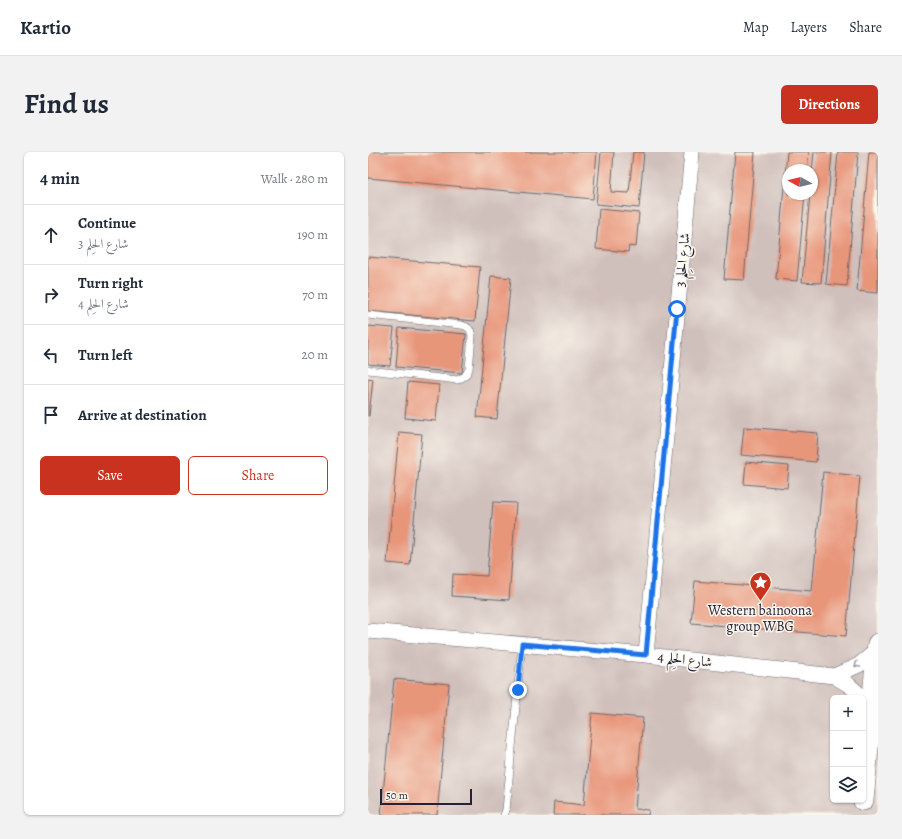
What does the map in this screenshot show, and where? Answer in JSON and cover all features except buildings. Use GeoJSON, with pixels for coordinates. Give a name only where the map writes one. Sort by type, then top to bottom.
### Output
{"type":"FeatureCollection","features":[{"type":"Feature","properties":{"kind":"street","name":"شارع الحِلم 3"},"geometry":{"type":"LineString","coordinates":[[646,655],[692,152]]}},
{"type":"Feature","properties":{"kind":"street","name":"شارع الحِلم 4"},"geometry":{"type":"LineString","coordinates":[[368,631],[646,655],[834,676],[849,684],[872,706]]}},
{"type":"Feature","properties":{"kind":"street"},"geometry":{"type":"LineString","coordinates":[[834,676],[859,665],[878,647]]}},
{"type":"Feature","properties":{"kind":"street"},"geometry":{"type":"LineString","coordinates":[[866,769],[878,647]]}},
{"type":"Feature","properties":{"kind":"street"},"geometry":{"type":"LineString","coordinates":[[862,815],[863,803]]}},
{"type":"Feature","properties":{"kind":"lane"},"geometry":{"type":"LineString","coordinates":[[368,315],[466,326],[469,328],[472,336],[468,369],[465,376],[458,380],[368,370]]}},
{"type":"Feature","properties":{"kind":"lane"},"geometry":{"type":"LineString","coordinates":[[504,815],[506,810],[522,644]]}},
{"type":"Feature","properties":{"kind":"shaded area"},"geometry":{"type":"Polygon","coordinates":[[[368,152],[878,152],[878,815],[368,815],[368,152]]]}},
{"type":"Feature","properties":{"kind":"place","name":"Western bainoona group WBG"},"geometry":{"type":"Point","coordinates":[760,602]}},
{"type":"Feature","properties":{"kind":"route"},"geometry":{"type":"LineString","coordinates":[[518,690],[522,644],[646,655],[677,309]]}}]}
